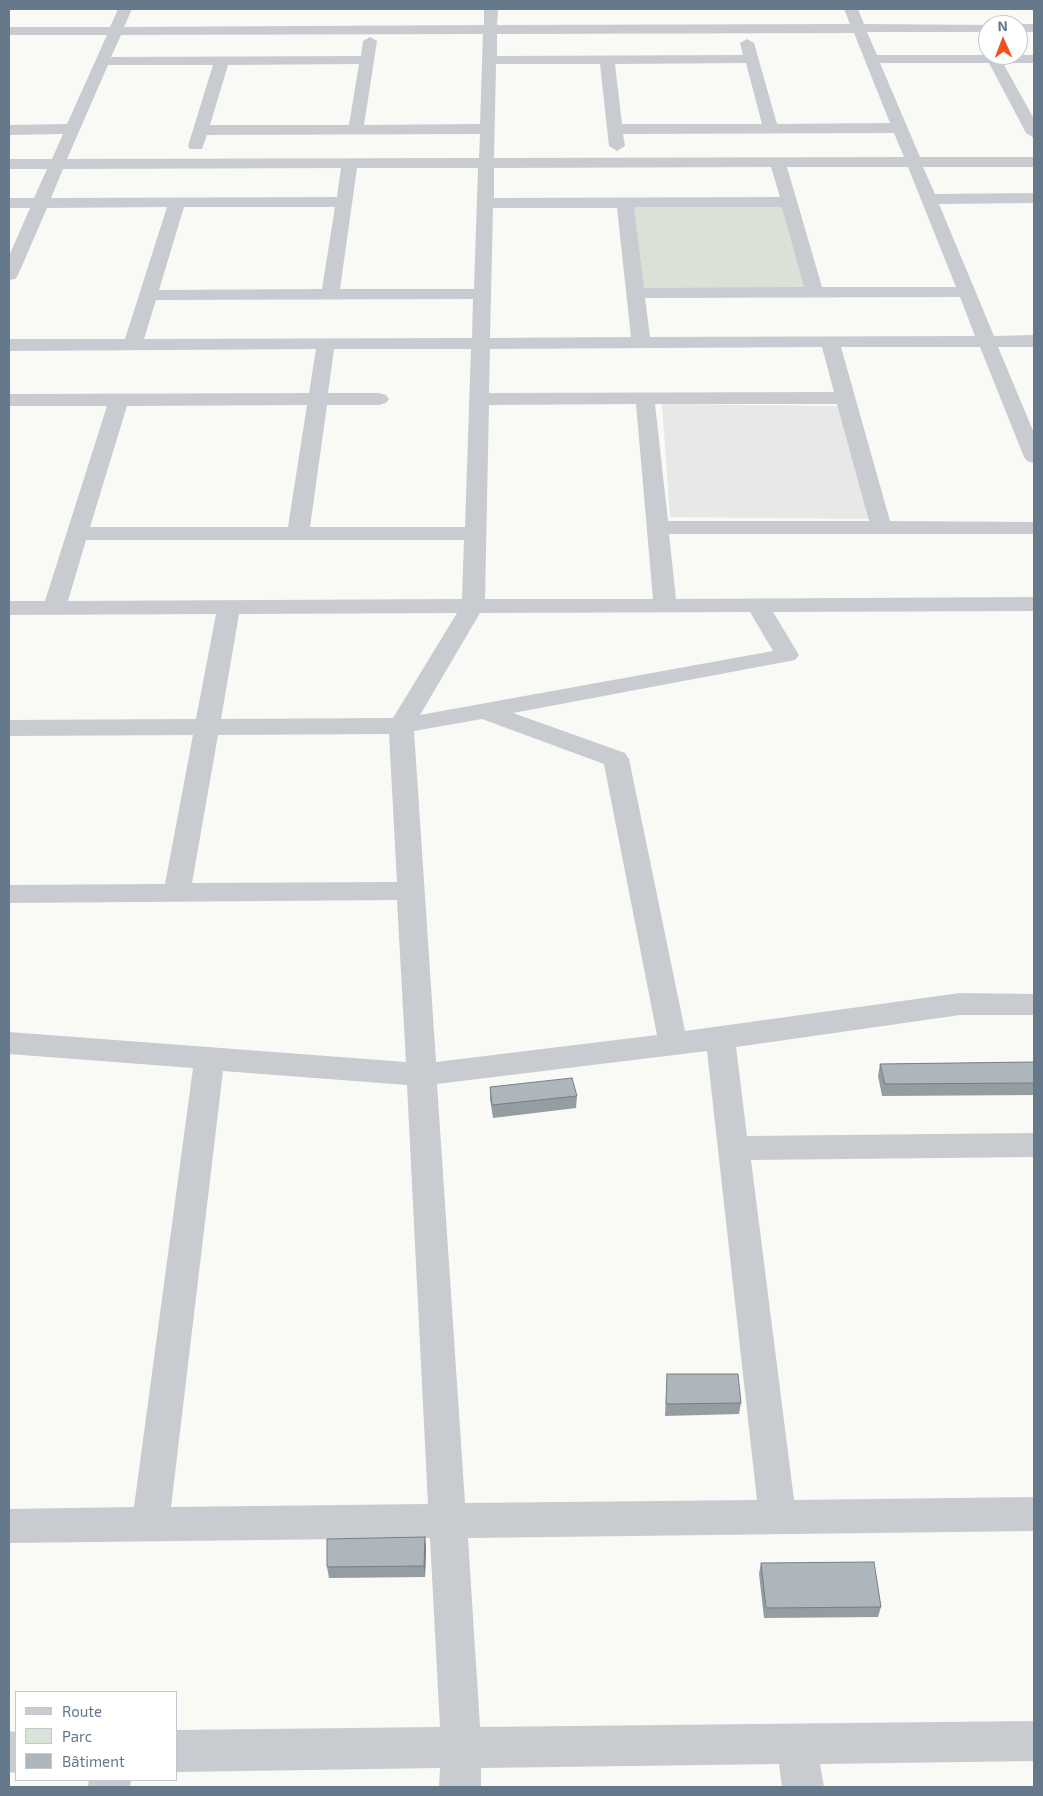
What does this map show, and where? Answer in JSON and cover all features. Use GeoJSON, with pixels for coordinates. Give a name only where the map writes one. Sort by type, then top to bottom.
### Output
{"type":"FeatureCollection","features":[{"type":"Feature","properties":{"kind":"street"},"geometry":{"type":"LineString","coordinates":[[9,275],[16,243],[40,203],[125,9]]}},
{"type":"Feature","properties":{"kind":"street"},"geometry":{"type":"LineString","coordinates":[[460,1787],[461,1748],[401,726],[474,606],[491,9]]}},
{"type":"Feature","properties":{"kind":"street"},"geometry":{"type":"LineString","coordinates":[[851,9],[987,341],[1018,397],[1034,457]]}},
{"type":"Feature","properties":{"kind":"street"},"geometry":{"type":"LineString","coordinates":[[966,15],[973,28]]}},
{"type":"Feature","properties":{"kind":"street"},"geometry":{"type":"LineString","coordinates":[[235,30],[239,16]]}},
{"type":"Feature","properties":{"kind":"street"},"geometry":{"type":"LineString","coordinates":[[9,31],[490,30],[604,23],[744,29],[978,28]]}},
{"type":"Feature","properties":{"kind":"street"},"geometry":{"type":"LineString","coordinates":[[744,29],[771,128]]}},
{"type":"Feature","properties":{"kind":"street"},"geometry":{"type":"LineString","coordinates":[[356,129],[371,30]]}},
{"type":"Feature","properties":{"kind":"street"},"geometry":{"type":"LineString","coordinates":[[489,60],[752,59]]}},
{"type":"Feature","properties":{"kind":"street"},"geometry":{"type":"LineString","coordinates":[[872,59],[978,59]]}},
{"type":"Feature","properties":{"kind":"street"},"geometry":{"type":"LineString","coordinates":[[190,164],[222,60]]}},
{"type":"Feature","properties":{"kind":"street"},"geometry":{"type":"LineString","coordinates":[[102,61],[367,60]]}},
{"type":"Feature","properties":{"kind":"street"},"geometry":{"type":"LineString","coordinates":[[607,60],[619,163]]}},
{"type":"Feature","properties":{"kind":"street"},"geometry":{"type":"LineString","coordinates":[[997,65],[1034,133]]}},
{"type":"Feature","properties":{"kind":"street"},"geometry":{"type":"LineString","coordinates":[[615,129],[900,128]]}},
{"type":"Feature","properties":{"kind":"street"},"geometry":{"type":"LineString","coordinates":[[9,130],[72,129]]}},
{"type":"Feature","properties":{"kind":"street"},"geometry":{"type":"LineString","coordinates":[[201,130],[487,129]]}},
{"type":"Feature","properties":{"kind":"street"},"geometry":{"type":"LineString","coordinates":[[778,162],[814,292]]}},
{"type":"Feature","properties":{"kind":"street"},"geometry":{"type":"LineString","coordinates":[[9,164],[1034,162]]}},
{"type":"Feature","properties":{"kind":"street"},"geometry":{"type":"LineString","coordinates":[[330,295],[350,164]]}},
{"type":"Feature","properties":{"kind":"street"},"geometry":{"type":"LineString","coordinates":[[928,198],[1034,198]]}},
{"type":"Feature","properties":{"kind":"street"},"geometry":{"type":"LineString","coordinates":[[9,203],[344,202]]}},
{"type":"Feature","properties":{"kind":"street"},"geometry":{"type":"LineString","coordinates":[[625,202],[641,342]]}},
{"type":"Feature","properties":{"kind":"street"},"geometry":{"type":"LineString","coordinates":[[485,203],[789,202]]}},
{"type":"Feature","properties":{"kind":"street"},"geometry":{"type":"LineString","coordinates":[[133,344],[177,203]]}},
{"type":"Feature","properties":{"kind":"street"},"geometry":{"type":"LineString","coordinates":[[635,293],[967,292]]}},
{"type":"Feature","properties":{"kind":"street"},"geometry":{"type":"LineString","coordinates":[[148,295],[482,294]]}},
{"type":"Feature","properties":{"kind":"street"},"geometry":{"type":"LineString","coordinates":[[9,345],[1034,341]]}},
{"type":"Feature","properties":{"kind":"street"},"geometry":{"type":"LineString","coordinates":[[830,342],[881,527]]}},
{"type":"Feature","properties":{"kind":"street"},"geometry":{"type":"LineString","coordinates":[[298,534],[326,344]]}},
{"type":"Feature","properties":{"kind":"street"},"geometry":{"type":"LineString","coordinates":[[645,398],[665,605]]}},
{"type":"Feature","properties":{"kind":"street"},"geometry":{"type":"LineString","coordinates":[[480,399],[846,398]]}},
{"type":"Feature","properties":{"kind":"street"},"geometry":{"type":"LineString","coordinates":[[9,400],[379,399]]}},
{"type":"Feature","properties":{"kind":"street"},"geometry":{"type":"LineString","coordinates":[[54,608],[119,400]]}},
{"type":"Feature","properties":{"kind":"street"},"geometry":{"type":"LineString","coordinates":[[658,527],[1034,528]]}},
{"type":"Feature","properties":{"kind":"street"},"geometry":{"type":"LineString","coordinates":[[77,534],[476,533]]}},
{"type":"Feature","properties":{"kind":"street"},"geometry":{"type":"LineString","coordinates":[[9,608],[1034,604]]}},
{"type":"Feature","properties":{"kind":"street"},"geometry":{"type":"LineString","coordinates":[[9,728],[401,726],[787,655],[757,605]]}},
{"type":"Feature","properties":{"kind":"street"},"geometry":{"type":"LineString","coordinates":[[177,893],[229,607]]}},
{"type":"Feature","properties":{"kind":"street"},"geometry":{"type":"LineString","coordinates":[[484,711],[616,759],[673,1043]]}},
{"type":"Feature","properties":{"kind":"street"},"geometry":{"type":"LineString","coordinates":[[9,894],[411,891]]}},
{"type":"Feature","properties":{"kind":"street"},"geometry":{"type":"LineString","coordinates":[[9,1043],[421,1075],[720,1038],[960,1004],[1034,1004]]}},
{"type":"Feature","properties":{"kind":"street"},"geometry":{"type":"LineString","coordinates":[[720,1038],[778,1517]]}},
{"type":"Feature","properties":{"kind":"street"},"geometry":{"type":"LineString","coordinates":[[150,1525],[208,1058]]}},
{"type":"Feature","properties":{"kind":"street"},"geometry":{"type":"LineString","coordinates":[[734,1148],[1034,1145]]}},
{"type":"Feature","properties":{"kind":"street"},"geometry":{"type":"LineString","coordinates":[[9,1526],[1034,1514]]}},
{"type":"Feature","properties":{"kind":"street"},"geometry":{"type":"LineString","coordinates":[[178,1750],[1034,1741]]}},
{"type":"Feature","properties":{"kind":"street"},"geometry":{"type":"LineString","coordinates":[[798,1744],[803,1787]]}},
{"type":"Feature","properties":{"kind":"shaded area"},"geometry":{"type":"Polygon","coordinates":[[[662,404],[843,406],[868,519],[670,517],[662,404]]]}},
{"type":"Feature","properties":{"kind":"green space"},"geometry":{"type":"Polygon","coordinates":[[[630,203],[782,203],[806,291],[641,292],[630,203]]]}},
{"type":"Feature","properties":{"kind":"building"},"geometry":{"type":"Polygon","coordinates":[[[1034,1062],[1034,1083],[885,1084],[880,1064],[1034,1062]]]}},
{"type":"Feature","properties":{"kind":"building"},"geometry":{"type":"Polygon","coordinates":[[[572,1078],[577,1096],[492,1105],[490,1087],[572,1078]]]}},
{"type":"Feature","properties":{"kind":"building"},"geometry":{"type":"Polygon","coordinates":[[[667,1374],[738,1374],[741,1403],[666,1404],[667,1374]]]}},
{"type":"Feature","properties":{"kind":"building"},"geometry":{"type":"Polygon","coordinates":[[[425,1537],[424,1566],[327,1567],[327,1539],[425,1537]]]}},
{"type":"Feature","properties":{"kind":"building"},"geometry":{"type":"Polygon","coordinates":[[[874,1562],[881,1607],[766,1608],[761,1563],[874,1562]]]}}]}
